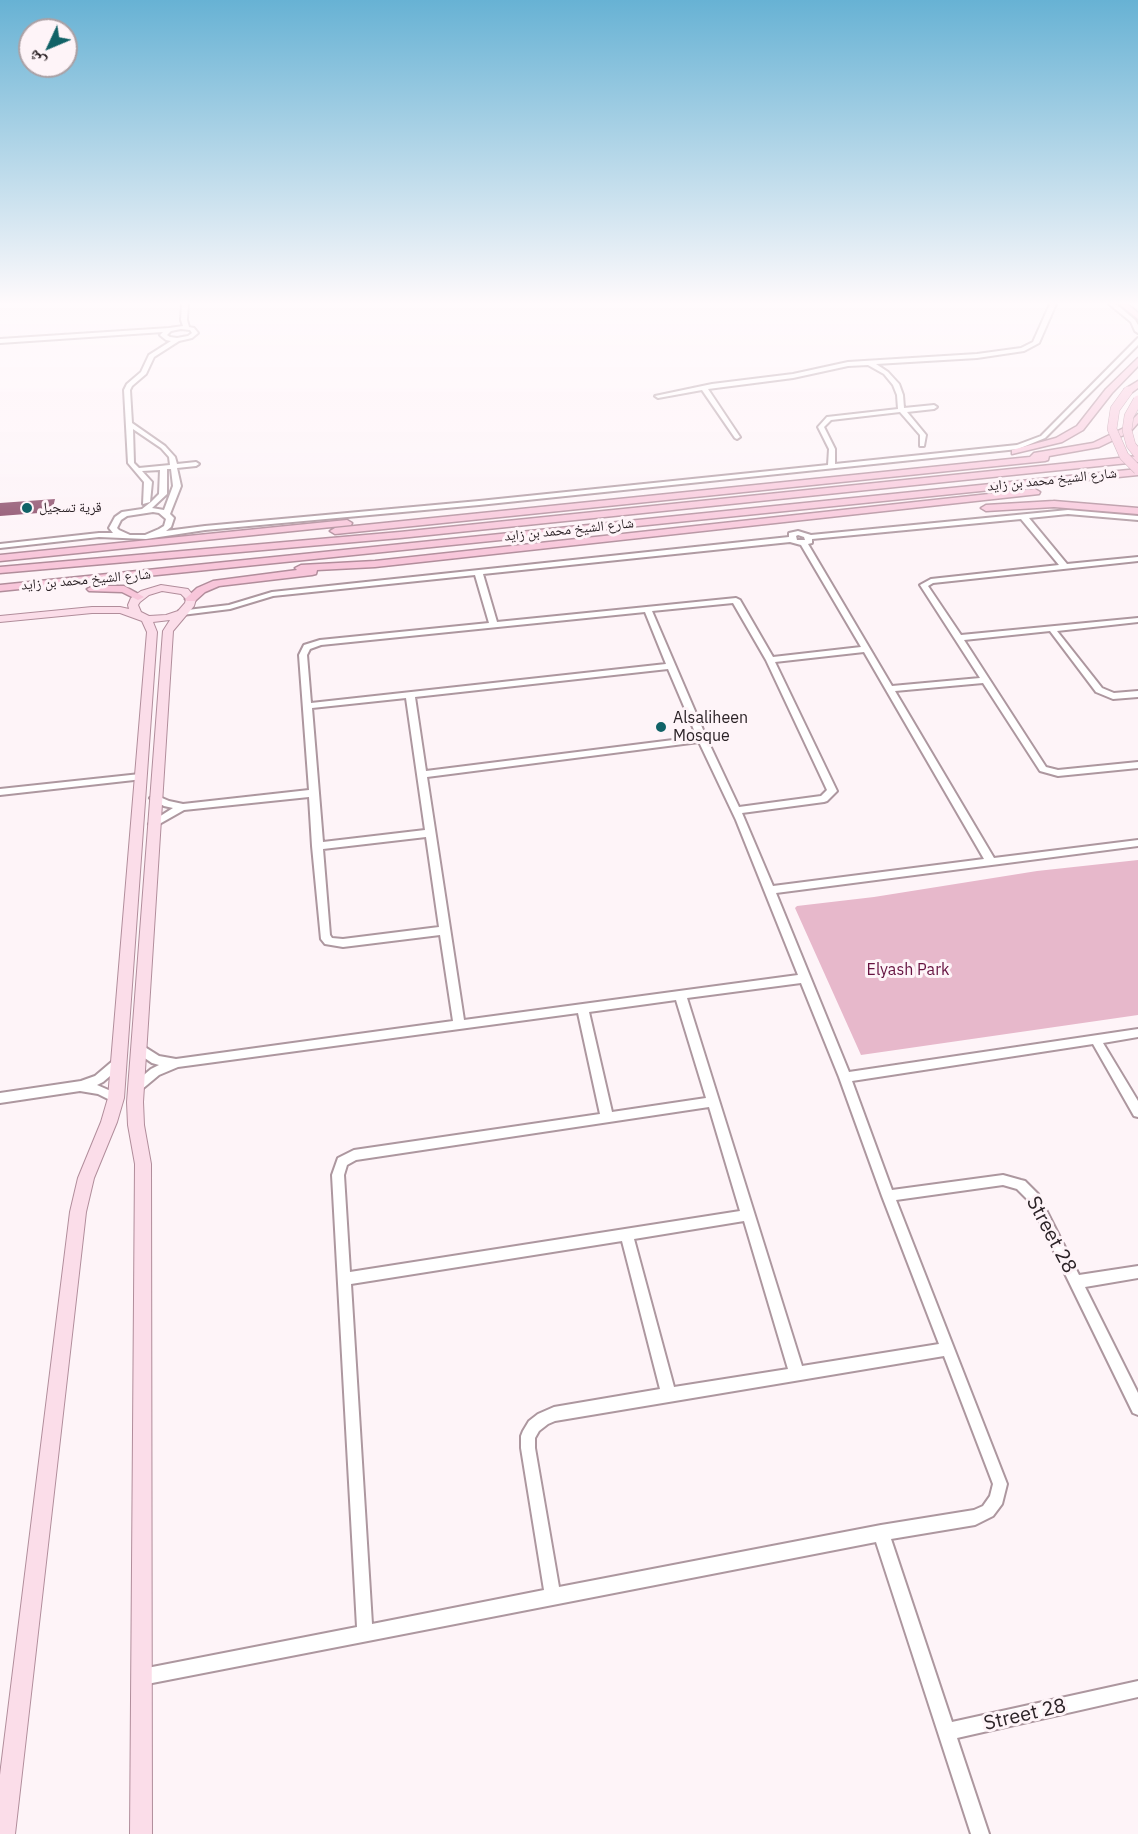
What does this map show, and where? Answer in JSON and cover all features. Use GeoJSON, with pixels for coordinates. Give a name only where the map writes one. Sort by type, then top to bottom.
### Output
{"type":"FeatureCollection","features":[{"type":"Feature","properties":{"kind":"highway"},"geometry":{"type":"LineString","coordinates":[[699,492],[848,470],[1011,452],[1045,445],[1071,435],[1080,428],[1110,390]]}},
{"type":"Feature","properties":{"kind":"highway"},"geometry":{"type":"LineString","coordinates":[[1130,390],[1115,409],[1112,429],[1124,456],[1138,471]]}},
{"type":"Feature","properties":{"kind":"highway"},"geometry":{"type":"LineString","coordinates":[[1138,400],[1132,407],[1127,430],[1131,445],[1138,457]]}},
{"type":"Feature","properties":{"kind":"highway"},"geometry":{"type":"LineString","coordinates":[[982,464],[1073,451],[1096,445],[1127,430],[1138,417]]}},
{"type":"Feature","properties":{"kind":"highway"},"geometry":{"type":"LineString","coordinates":[[159,555],[199,546],[699,492],[1138,449]]}},
{"type":"Feature","properties":{"kind":"highway","name":"شارع الشيخ محمد بن زايد"},"geometry":{"type":"LineString","coordinates":[[0,570],[389,536],[1138,457]]}},
{"type":"Feature","properties":{"kind":"highway","name":"شارع الشيخ محمد بن زايد"},"geometry":{"type":"LineString","coordinates":[[0,588],[1138,471]]}},
{"type":"Feature","properties":{"kind":"highway"},"geometry":{"type":"LineString","coordinates":[[186,607],[209,586],[227,581],[1138,482]]}},
{"type":"Feature","properties":{"kind":"highway"},"geometry":{"type":"LineString","coordinates":[[961,501],[1060,497],[1138,503]]}},
{"type":"Feature","properties":{"kind":"highway"},"geometry":{"type":"LineString","coordinates":[[652,534],[787,528],[1037,504],[1081,504],[1138,511]]}},
{"type":"Feature","properties":{"kind":"highway"},"geometry":{"type":"LineString","coordinates":[[0,558],[328,525],[440,520]]}},
{"type":"Feature","properties":{"kind":"highway"},"geometry":{"type":"LineString","coordinates":[[158,573],[375,564]]}},
{"type":"Feature","properties":{"kind":"highway"},"geometry":{"type":"LineString","coordinates":[[0,593],[112,588],[129,590],[137,598]]}},
{"type":"Feature","properties":{"kind":"main road"},"geometry":{"type":"LineString","coordinates":[[0,619],[118,607],[153,590],[170,588],[184,591],[186,607],[168,631],[135,1117],[143,1164],[141,1834]]}},
{"type":"Feature","properties":{"kind":"main road"},"geometry":{"type":"LineString","coordinates":[[4,1834],[7,1750],[78,1212],[86,1178],[109,1122],[116,1098],[152,632],[132,605],[137,598]]}},
{"type":"Feature","properties":{"kind":"main road"},"geometry":{"type":"LineString","coordinates":[[92,610],[120,610],[141,616],[167,618],[186,607]]}},
{"type":"Feature","properties":{"kind":"main road"},"geometry":{"type":"LineString","coordinates":[[146,693],[155,693],[161,710]]}},
{"type":"Feature","properties":{"kind":"street"},"geometry":{"type":"LineString","coordinates":[[128,390],[131,463],[148,482],[145,506]]}},
{"type":"Feature","properties":{"kind":"street"},"geometry":{"type":"LineString","coordinates":[[658,396],[695,390]]}},
{"type":"Feature","properties":{"kind":"street"},"geometry":{"type":"LineString","coordinates":[[705,390],[736,437]]}},
{"type":"Feature","properties":{"kind":"street"},"geometry":{"type":"LineString","coordinates":[[898,390],[902,411],[923,435],[922,445]]}},
{"type":"Feature","properties":{"kind":"street"},"geometry":{"type":"LineString","coordinates":[[0,546],[87,536],[137,538],[205,528],[479,503],[1007,449],[1036,441],[1090,390]]}},
{"type":"Feature","properties":{"kind":"street"},"geometry":{"type":"LineString","coordinates":[[831,467],[832,449],[821,427],[825,421],[842,415],[934,407]]}},
{"type":"Feature","properties":{"kind":"street"},"geometry":{"type":"LineString","coordinates":[[129,424],[167,450],[172,457],[177,481],[176,492],[167,527],[154,535]]}},
{"type":"Feature","properties":{"kind":"street"},"geometry":{"type":"LineString","coordinates":[[136,470],[196,464]]}},
{"type":"Feature","properties":{"kind":"street"},"geometry":{"type":"LineString","coordinates":[[87,536],[114,524],[125,514],[160,498],[164,483],[164,468]]}},
{"type":"Feature","properties":{"kind":"street"},"geometry":{"type":"LineString","coordinates":[[145,506],[184,525],[205,528]]}},
{"type":"Feature","properties":{"kind":"street"},"geometry":{"type":"LineString","coordinates":[[186,607],[212,609],[230,607],[272,594],[1023,516],[1068,512],[1138,518]]}},
{"type":"Feature","properties":{"kind":"street"},"geometry":{"type":"LineString","coordinates":[[1023,516],[1064,566]]}},
{"type":"Feature","properties":{"kind":"street"},"geometry":{"type":"LineString","coordinates":[[114,524],[113,528],[121,536]]}},
{"type":"Feature","properties":{"kind":"street"},"geometry":{"type":"LineString","coordinates":[[807,540],[866,649],[991,862]]}},
{"type":"Feature","properties":{"kind":"street"},"geometry":{"type":"LineString","coordinates":[[1138,559],[925,583],[924,588],[959,638],[1040,765],[1047,771],[1058,773],[1138,765]]}},
{"type":"Feature","properties":{"kind":"street"},"geometry":{"type":"LineString","coordinates":[[479,574],[492,624]]}},
{"type":"Feature","properties":{"kind":"street"},"geometry":{"type":"LineString","coordinates":[[446,930],[343,943],[329,941],[323,931],[303,655],[303,651],[313,644],[736,600],[770,660],[832,791],[824,799],[737,810]]}},
{"type":"Feature","properties":{"kind":"street"},"geometry":{"type":"LineString","coordinates":[[186,607],[212,609]]}},
{"type":"Feature","properties":{"kind":"street"},"geometry":{"type":"LineString","coordinates":[[142,1677],[553,1596],[975,1517],[988,1511],[997,1499],[1000,1484],[995,1468],[888,1196],[845,1077],[737,810],[702,739],[648,608]]}},
{"type":"Feature","properties":{"kind":"street"},"geometry":{"type":"LineString","coordinates":[[959,638],[1138,620]]}},
{"type":"Feature","properties":{"kind":"street"},"geometry":{"type":"LineString","coordinates":[[1052,629],[1099,690],[1113,696],[1138,694]]}},
{"type":"Feature","properties":{"kind":"street"},"geometry":{"type":"LineString","coordinates":[[770,660],[866,649]]}},
{"type":"Feature","properties":{"kind":"street"},"geometry":{"type":"LineString","coordinates":[[308,706],[672,666]]}},
{"type":"Feature","properties":{"kind":"street"},"geometry":{"type":"LineString","coordinates":[[891,689],[985,680]]}},
{"type":"Feature","properties":{"kind":"street"},"geometry":{"type":"LineString","coordinates":[[410,695],[459,1024]]}},
{"type":"Feature","properties":{"kind":"street"},"geometry":{"type":"LineString","coordinates":[[422,775],[702,739]]}},
{"type":"Feature","properties":{"kind":"street"},"geometry":{"type":"LineString","coordinates":[[0,792],[140,777]]}},
{"type":"Feature","properties":{"kind":"street"},"geometry":{"type":"LineString","coordinates":[[155,798],[167,804],[183,807],[313,793]]}},
{"type":"Feature","properties":{"kind":"street"},"geometry":{"type":"LineString","coordinates":[[154,824],[183,807]]}},
{"type":"Feature","properties":{"kind":"street"},"geometry":{"type":"LineString","coordinates":[[317,846],[431,833]]}},
{"type":"Feature","properties":{"kind":"street"},"geometry":{"type":"LineString","coordinates":[[770,890],[1138,843]]}},
{"type":"Feature","properties":{"kind":"street"},"geometry":{"type":"LineString","coordinates":[[137,1087],[155,1072],[177,1063],[804,978]]}},
{"type":"Feature","properties":{"kind":"street"},"geometry":{"type":"LineString","coordinates":[[680,994],[797,1374]]}},
{"type":"Feature","properties":{"kind":"street"},"geometry":{"type":"LineString","coordinates":[[582,1008],[607,1118]]}},
{"type":"Feature","properties":{"kind":"street"},"geometry":{"type":"LineString","coordinates":[[845,1077],[1138,1034]]}},
{"type":"Feature","properties":{"kind":"street"},"geometry":{"type":"LineString","coordinates":[[1096,1040],[1138,1112]]}},
{"type":"Feature","properties":{"kind":"street"},"geometry":{"type":"LineString","coordinates":[[140,1049],[156,1060],[177,1063]]}},
{"type":"Feature","properties":{"kind":"street"},"geometry":{"type":"LineString","coordinates":[[0,1098],[82,1086],[99,1079],[119,1062]]}},
{"type":"Feature","properties":{"kind":"street"},"geometry":{"type":"LineString","coordinates":[[82,1086],[100,1090],[116,1098]]}},
{"type":"Feature","properties":{"kind":"street"},"geometry":{"type":"LineString","coordinates":[[365,1634],[338,1175],[342,1162],[354,1155],[713,1102]]}},
{"type":"Feature","properties":{"kind":"street","name":"Street 28"},"geometry":{"type":"LineString","coordinates":[[888,1196],[1003,1180],[1021,1185],[1034,1198],[1138,1408]]}},
{"type":"Feature","properties":{"kind":"street"},"geometry":{"type":"LineString","coordinates":[[345,1279],[748,1215]]}},
{"type":"Feature","properties":{"kind":"street"},"geometry":{"type":"LineString","coordinates":[[627,1236],[669,1395]]}},
{"type":"Feature","properties":{"kind":"street"},"geometry":{"type":"LineString","coordinates":[[1076,1282],[1138,1272]]}},
{"type":"Feature","properties":{"kind":"street"},"geometry":{"type":"LineString","coordinates":[[553,1596],[528,1448],[528,1436],[534,1426],[554,1414],[948,1349]]}},
{"type":"Feature","properties":{"kind":"street"},"geometry":{"type":"LineString","coordinates":[[881,1533],[980,1834]]}},
{"type":"Feature","properties":{"kind":"street","name":"Street 28"},"geometry":{"type":"LineString","coordinates":[[946,1732],[1138,1689]]}},
{"type":"Feature","properties":{"kind":"green space","name":"Elyash Park"},"geometry":{"type":"Polygon","coordinates":[[[1138,860],[1138,1015],[861,1055],[795,908],[1037,871],[1138,860]]]}},
{"type":"Feature","properties":{"kind":"building","name":"قرية تسجيل"},"geometry":{"type":"Polygon","coordinates":[[[55,499],[52,512],[0,516],[0,503],[55,499]]]}},
{"type":"Feature","properties":{"kind":"place","name":"قرية تسجيل"},"geometry":{"type":"Point","coordinates":[27,508]}},
{"type":"Feature","properties":{"kind":"place","name":"Alsaliheen Mosque"},"geometry":{"type":"Point","coordinates":[661,727]}}]}
